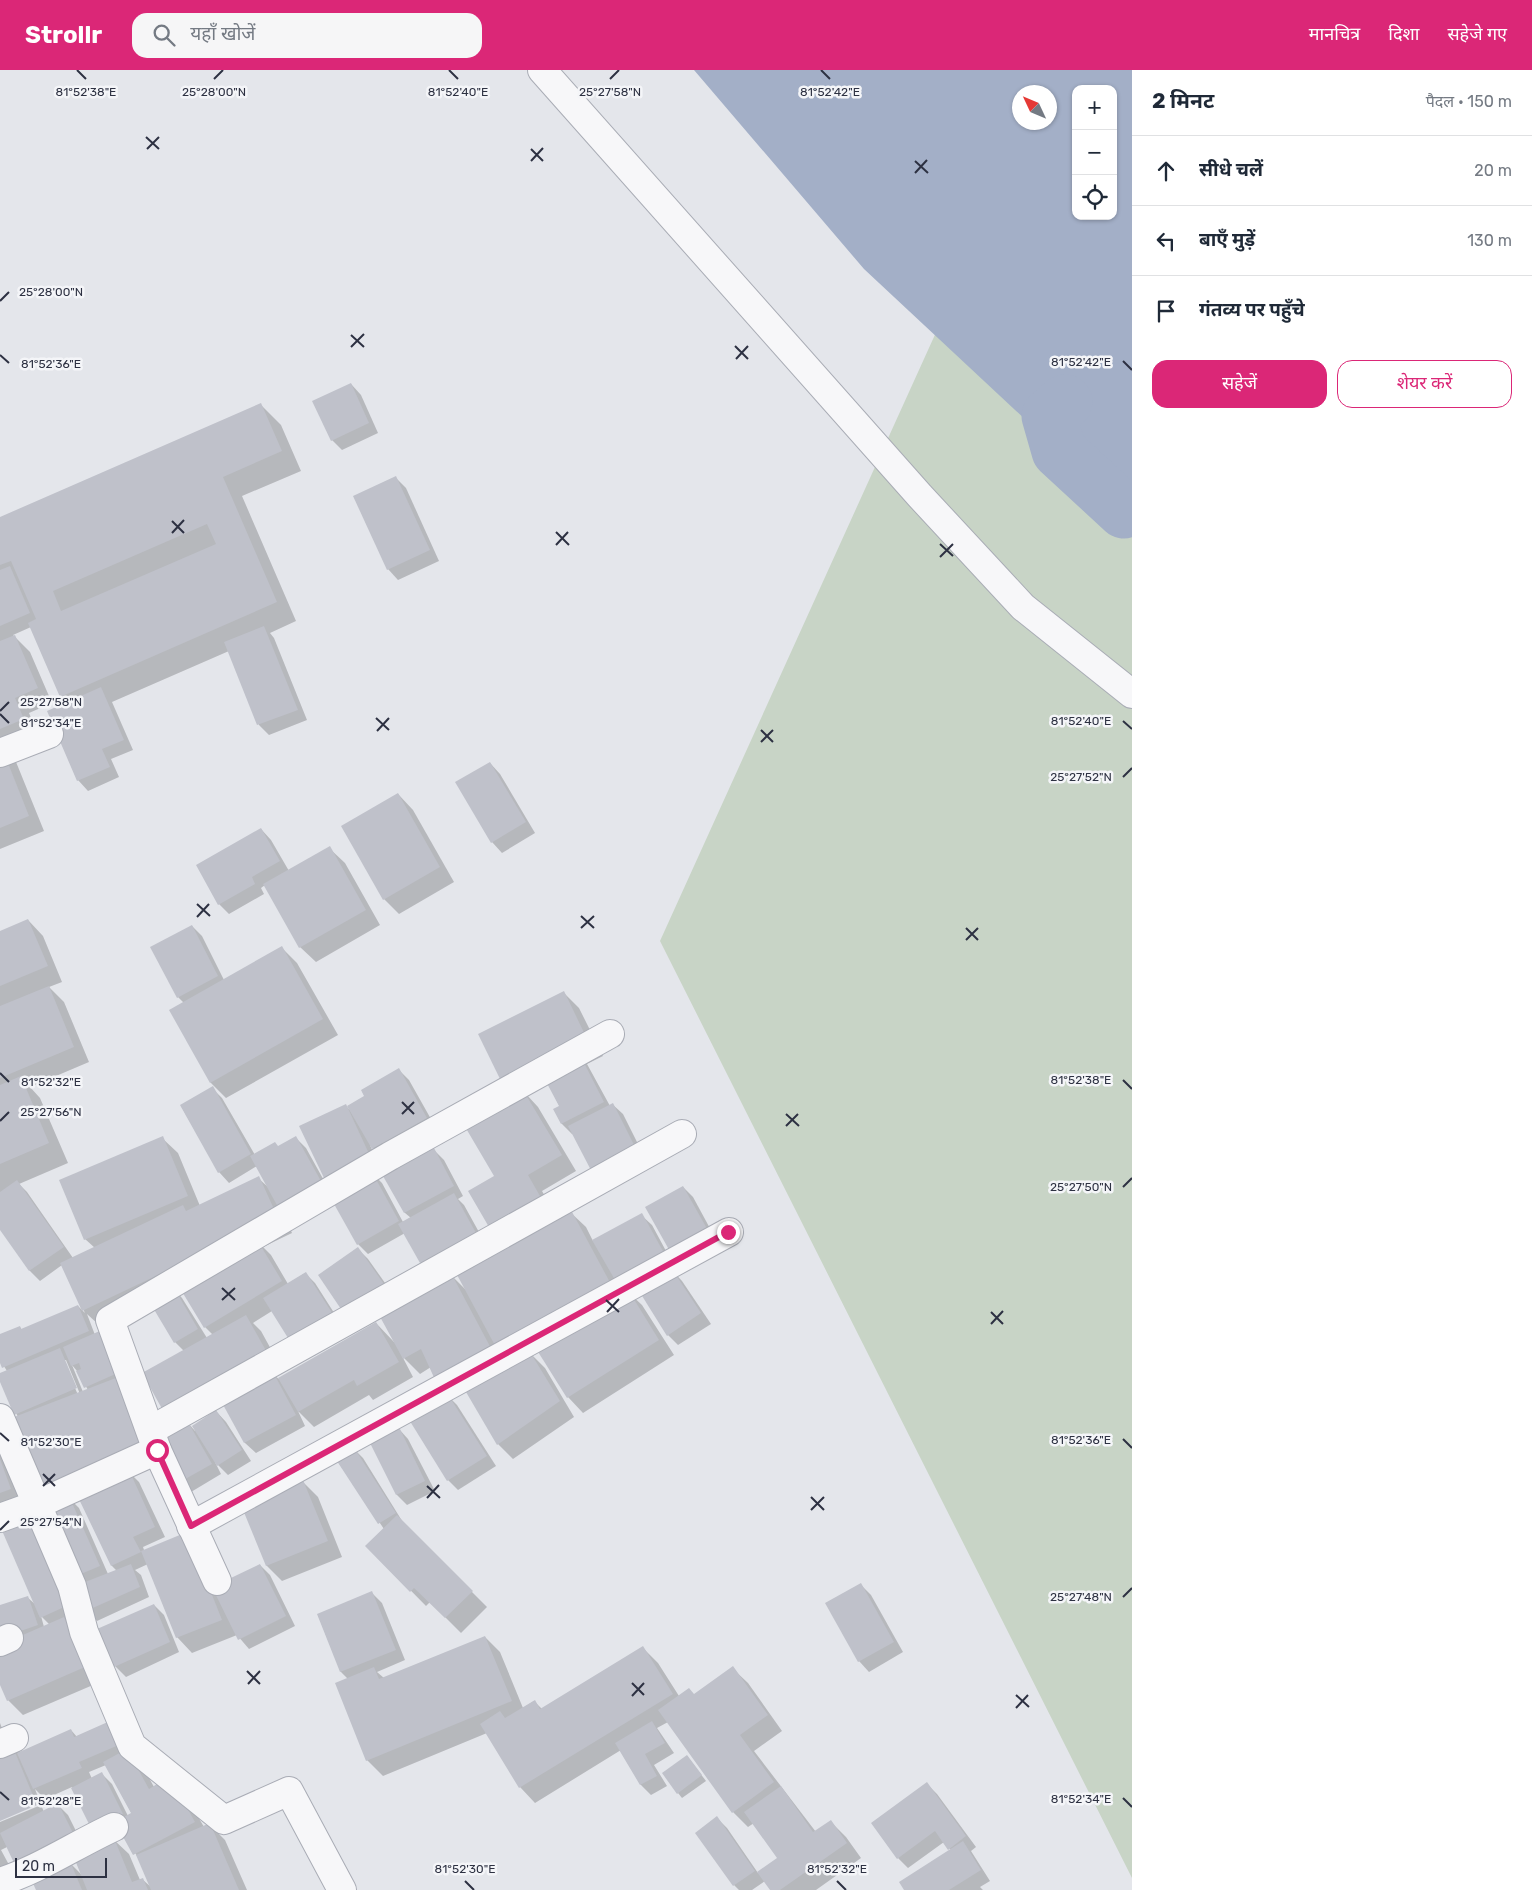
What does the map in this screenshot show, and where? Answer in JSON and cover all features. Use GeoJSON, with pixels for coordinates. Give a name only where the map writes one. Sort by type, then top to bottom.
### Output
{"type":"FeatureCollection","features":[{"type":"Feature","properties":{"kind":"street"},"geometry":{"type":"LineString","coordinates":[[542,70],[920,496],[1017,600],[1132,694]]}},
{"type":"Feature","properties":{"kind":"street"},"geometry":{"type":"LineString","coordinates":[[0,753],[48,734]]}},
{"type":"Feature","properties":{"kind":"street"},"geometry":{"type":"LineString","coordinates":[[217,1581],[154,1440],[110,1320],[390,1156],[610,1034]]}},
{"type":"Feature","properties":{"kind":"street"},"geometry":{"type":"LineString","coordinates":[[0,1518],[36,1504],[154,1440],[682,1134]]}},
{"type":"Feature","properties":{"kind":"street"},"geometry":{"type":"LineString","coordinates":[[191,1526],[728,1232]]}},
{"type":"Feature","properties":{"kind":"street"},"geometry":{"type":"LineString","coordinates":[[0,1418],[72,1586],[84,1632],[132,1746],[224,1820],[289,1791],[342,1890]]}},
{"type":"Feature","properties":{"kind":"street"},"geometry":{"type":"LineString","coordinates":[[16,1882],[79,1843],[114,1827]]}},
{"type":"Feature","properties":{"kind":"green space"},"geometry":{"type":"Polygon","coordinates":[[[1132,70],[1132,1878],[660,941],[1028,130],[1057,130],[1057,90],[1072,86],[1072,220],[1117,220],[1117,85],[1076,85],[1132,70]]]}},
{"type":"Feature","properties":{"kind":"water"},"geometry":{"type":"Polygon","coordinates":[[[694,70],[1132,70],[1132,519],[864,269],[694,70]]]}},
{"type":"Feature","properties":{"kind":"building"},"geometry":{"type":"Polygon","coordinates":[[[351,383],[369,423],[331,441],[312,401],[351,383]]]}},
{"type":"Feature","properties":{"kind":"building"},"geometry":{"type":"Polygon","coordinates":[[[261,403],[282,451],[223,477],[277,602],[60,697],[28,623],[36,619],[11,561],[0,565],[0,517],[261,403]],[[207,524],[53,591],[61,611],[216,544],[207,524]]]}},
{"type":"Feature","properties":{"kind":"building"},"geometry":{"type":"Polygon","coordinates":[[[396,476],[430,550],[387,570],[353,496],[396,476]]]}},
{"type":"Feature","properties":{"kind":"building"},"geometry":{"type":"Polygon","coordinates":[[[10,566],[30,613],[0,626],[0,570],[10,566]]]}},
{"type":"Feature","properties":{"kind":"building"},"geometry":{"type":"Polygon","coordinates":[[[264,626],[298,710],[257,725],[224,642],[264,626]]]}},
{"type":"Feature","properties":{"kind":"building"},"geometry":{"type":"Polygon","coordinates":[[[15,635],[38,688],[15,698],[24,719],[0,729],[0,641],[15,635]]]}},
{"type":"Feature","properties":{"kind":"building"},"geometry":{"type":"Polygon","coordinates":[[[101,687],[124,740],[102,749],[110,767],[77,781],[47,711],[101,687]]]}},
{"type":"Feature","properties":{"kind":"building"},"geometry":{"type":"Polygon","coordinates":[[[0,743],[29,816],[0,828],[0,743]]]}},
{"type":"Feature","properties":{"kind":"building"},"geometry":{"type":"Polygon","coordinates":[[[490,762],[526,822],[491,843],[455,782],[490,762]]]}},
{"type":"Feature","properties":{"kind":"building"},"geometry":{"type":"Polygon","coordinates":[[[398,793],[440,867],[383,900],[341,826],[398,793]]]}},
{"type":"Feature","properties":{"kind":"building"},"geometry":{"type":"Polygon","coordinates":[[[261,828],[280,861],[252,877],[255,884],[218,905],[196,865],[261,828]]]}},
{"type":"Feature","properties":{"kind":"building"},"geometry":{"type":"Polygon","coordinates":[[[330,846],[366,910],[299,948],[263,884],[330,846]]]}},
{"type":"Feature","properties":{"kind":"building"},"geometry":{"type":"Polygon","coordinates":[[[28,919],[48,966],[0,986],[0,931],[28,919]]]}},
{"type":"Feature","properties":{"kind":"building"},"geometry":{"type":"Polygon","coordinates":[[[192,925],[218,976],[177,998],[150,947],[192,925]]]}},
{"type":"Feature","properties":{"kind":"building"},"geometry":{"type":"Polygon","coordinates":[[[282,946],[323,1019],[210,1083],[169,1010],[282,946]]]}},
{"type":"Feature","properties":{"kind":"building"},"geometry":{"type":"Polygon","coordinates":[[[49,986],[74,1047],[0,1078],[0,1006],[49,986]]]}},
{"type":"Feature","properties":{"kind":"building"},"geometry":{"type":"Polygon","coordinates":[[[564,991],[588,1041],[502,1083],[478,1034],[564,991]]]}},
{"type":"Feature","properties":{"kind":"building"},"geometry":{"type":"Polygon","coordinates":[[[580,1055],[604,1102],[561,1124],[553,1109],[559,1106],[542,1074],[580,1055]]]}},
{"type":"Feature","properties":{"kind":"building"},"geometry":{"type":"Polygon","coordinates":[[[399,1068],[427,1118],[372,1149],[347,1106],[364,1096],[361,1090],[399,1068]]]}},
{"type":"Feature","properties":{"kind":"building"},"geometry":{"type":"Polygon","coordinates":[[[21,1076],[49,1143],[0,1164],[0,1085],[21,1076]]]}},
{"type":"Feature","properties":{"kind":"building"},"geometry":{"type":"Polygon","coordinates":[[[213,1086],[251,1154],[218,1173],[180,1105],[213,1086]]]}},
{"type":"Feature","properties":{"kind":"building"},"geometry":{"type":"Polygon","coordinates":[[[523,1090],[562,1155],[528,1175],[544,1203],[493,1234],[468,1191],[494,1176],[464,1125],[523,1090]]]}},
{"type":"Feature","properties":{"kind":"building"},"geometry":{"type":"Polygon","coordinates":[[[613,1103],[638,1153],[594,1176],[568,1126],[613,1103]]]}},
{"type":"Feature","properties":{"kind":"building"},"geometry":{"type":"Polygon","coordinates":[[[346,1104],[371,1158],[325,1180],[299,1126],[346,1104]]]}},
{"type":"Feature","properties":{"kind":"building"},"geometry":{"type":"Polygon","coordinates":[[[163,1136],[188,1196],[84,1240],[59,1180],[163,1136]]]}},
{"type":"Feature","properties":{"kind":"building"},"geometry":{"type":"Polygon","coordinates":[[[296,1136],[322,1183],[278,1207],[250,1156],[275,1142],[278,1146],[296,1136]]]}},
{"type":"Feature","properties":{"kind":"building"},"geometry":{"type":"Polygon","coordinates":[[[434,1148],[454,1186],[404,1213],[383,1176],[434,1148]]]}},
{"type":"Feature","properties":{"kind":"building"},"geometry":{"type":"Polygon","coordinates":[[[372,1172],[399,1221],[357,1245],[329,1195],[372,1172]]]}},
{"type":"Feature","properties":{"kind":"building"},"geometry":{"type":"Polygon","coordinates":[[[259,1176],[278,1218],[82,1311],[60,1263],[183,1205],[186,1211],[259,1176]]]}},
{"type":"Feature","properties":{"kind":"building"},"geometry":{"type":"Polygon","coordinates":[[[17,1180],[64,1247],[29,1271],[0,1230],[0,1192],[17,1180]]]}},
{"type":"Feature","properties":{"kind":"building"},"geometry":{"type":"Polygon","coordinates":[[[683,1186],[710,1234],[672,1255],[645,1207],[683,1186]]]}},
{"type":"Feature","properties":{"kind":"building"},"geometry":{"type":"Polygon","coordinates":[[[454,1193],[476,1233],[420,1263],[398,1224],[454,1193]]]}},
{"type":"Feature","properties":{"kind":"building"},"geometry":{"type":"Polygon","coordinates":[[[571,1210],[613,1288],[498,1351],[456,1273],[571,1210]]]}},
{"type":"Feature","properties":{"kind":"building"},"geometry":{"type":"Polygon","coordinates":[[[642,1213],[664,1253],[615,1280],[592,1240],[642,1213]]]}},
{"type":"Feature","properties":{"kind":"building"},"geometry":{"type":"Polygon","coordinates":[[[256,1238],[282,1281],[204,1328],[178,1285],[256,1238]]]}},
{"type":"Feature","properties":{"kind":"building"},"geometry":{"type":"Polygon","coordinates":[[[358,1247],[386,1287],[345,1315],[318,1275],[358,1247]]]}},
{"type":"Feature","properties":{"kind":"building"},"geometry":{"type":"Polygon","coordinates":[[[672,1269],[701,1313],[667,1336],[639,1291],[672,1269]]]}},
{"type":"Feature","properties":{"kind":"building"},"geometry":{"type":"Polygon","coordinates":[[[306,1272],[336,1319],[293,1346],[263,1298],[306,1272]]]}},
{"type":"Feature","properties":{"kind":"building"},"geometry":{"type":"Polygon","coordinates":[[[451,1273],[493,1352],[437,1384],[421,1349],[403,1359],[378,1313],[451,1273]]]}},
{"type":"Feature","properties":{"kind":"building"},"geometry":{"type":"Polygon","coordinates":[[[173,1286],[198,1329],[174,1343],[149,1301],[173,1286]]]}},
{"type":"Feature","properties":{"kind":"building"},"geometry":{"type":"Polygon","coordinates":[[[627,1288],[659,1340],[567,1398],[535,1347],[627,1288]]]}},
{"type":"Feature","properties":{"kind":"building"},"geometry":{"type":"Polygon","coordinates":[[[78,1305],[89,1331],[2,1368],[0,1363],[0,1334],[20,1326],[21,1329],[78,1305]]]}},
{"type":"Feature","properties":{"kind":"building"},"geometry":{"type":"Polygon","coordinates":[[[246,1315],[269,1356],[165,1414],[142,1373],[246,1315]]]}},
{"type":"Feature","properties":{"kind":"building"},"geometry":{"type":"Polygon","coordinates":[[[376,1322],[399,1362],[357,1386],[354,1380],[298,1412],[278,1378],[376,1322]]]}},
{"type":"Feature","properties":{"kind":"building"},"geometry":{"type":"Polygon","coordinates":[[[102,1330],[120,1372],[84,1388],[76,1371],[81,1369],[79,1363],[71,1366],[63,1347],[102,1330]]]}},
{"type":"Feature","properties":{"kind":"building"},"geometry":{"type":"Polygon","coordinates":[[[60,1348],[77,1388],[14,1415],[0,1382],[0,1373],[60,1348]]]}},
{"type":"Feature","properties":{"kind":"building"},"geometry":{"type":"Polygon","coordinates":[[[530,1352],[560,1401],[497,1445],[466,1392],[530,1352]]]}},
{"type":"Feature","properties":{"kind":"building"},"geometry":{"type":"Polygon","coordinates":[[[273,1372],[296,1415],[244,1443],[221,1401],[273,1372]]]}},
{"type":"Feature","properties":{"kind":"building"},"geometry":{"type":"Polygon","coordinates":[[[121,1376],[149,1449],[37,1492],[9,1419],[121,1376]]]}},
{"type":"Feature","properties":{"kind":"building"},"geometry":{"type":"Polygon","coordinates":[[[447,1393],[487,1456],[447,1481],[408,1418],[447,1393]]]}},
{"type":"Feature","properties":{"kind":"building"},"geometry":{"type":"Polygon","coordinates":[[[216,1410],[242,1450],[217,1466],[192,1426],[216,1410]]]}},
{"type":"Feature","properties":{"kind":"building"},"geometry":{"type":"Polygon","coordinates":[[[188,1422],[212,1464],[180,1482],[156,1440],[188,1422]]]}},
{"type":"Feature","properties":{"kind":"building"},"geometry":{"type":"Polygon","coordinates":[[[399,1427],[425,1481],[396,1495],[369,1441],[399,1427]]]}},
{"type":"Feature","properties":{"kind":"building"},"geometry":{"type":"Polygon","coordinates":[[[353,1446],[396,1513],[378,1524],[335,1458],[353,1446]]]}},
{"type":"Feature","properties":{"kind":"building"},"geometry":{"type":"Polygon","coordinates":[[[0,1459],[11,1489],[0,1493],[0,1459]]]}},
{"type":"Feature","properties":{"kind":"building"},"geometry":{"type":"Polygon","coordinates":[[[129,1470],[155,1527],[133,1537],[141,1552],[111,1566],[77,1495],[129,1470]]]}},
{"type":"Feature","properties":{"kind":"building"},"geometry":{"type":"Polygon","coordinates":[[[303,1480],[328,1541],[266,1566],[241,1505],[303,1480]]]}},
{"type":"Feature","properties":{"kind":"building"},"geometry":{"type":"Polygon","coordinates":[[[69,1496],[100,1566],[76,1576],[45,1507],[69,1496]]]}},
{"type":"Feature","properties":{"kind":"building"},"geometry":{"type":"Polygon","coordinates":[[[32,1510],[73,1603],[40,1618],[0,1526],[32,1510]]]}},
{"type":"Feature","properties":{"kind":"building"},"geometry":{"type":"Polygon","coordinates":[[[397,1515],[473,1591],[445,1618],[414,1588],[410,1592],[365,1546],[397,1515]]]}},
{"type":"Feature","properties":{"kind":"building"},"geometry":{"type":"Polygon","coordinates":[[[187,1532],[222,1620],[176,1638],[141,1551],[187,1532]]]}},
{"type":"Feature","properties":{"kind":"building"},"geometry":{"type":"Polygon","coordinates":[[[131,1564],[140,1587],[86,1611],[75,1586],[131,1564]]]}},
{"type":"Feature","properties":{"kind":"building"},"geometry":{"type":"Polygon","coordinates":[[[260,1564],[286,1616],[238,1640],[212,1587],[260,1564]]]}},
{"type":"Feature","properties":{"kind":"building"},"geometry":{"type":"Polygon","coordinates":[[[861,1583],[894,1642],[858,1662],[825,1603],[861,1583]]]}},
{"type":"Feature","properties":{"kind":"building"},"geometry":{"type":"Polygon","coordinates":[[[372,1591],[396,1650],[340,1672],[317,1614],[372,1591]]]}},
{"type":"Feature","properties":{"kind":"building"},"geometry":{"type":"Polygon","coordinates":[[[28,1596],[38,1625],[0,1638],[0,1605],[28,1596]]]}},
{"type":"Feature","properties":{"kind":"building"},"geometry":{"type":"Polygon","coordinates":[[[154,1604],[170,1642],[114,1667],[97,1629],[154,1604]]]}},
{"type":"Feature","properties":{"kind":"building"},"geometry":{"type":"Polygon","coordinates":[[[64,1617],[85,1667],[7,1701],[0,1685],[0,1645],[64,1617]]]}},
{"type":"Feature","properties":{"kind":"building"},"geometry":{"type":"Polygon","coordinates":[[[485,1636],[512,1701],[366,1761],[335,1683],[374,1667],[379,1679],[485,1636]]]}},
{"type":"Feature","properties":{"kind":"building"},"geometry":{"type":"Polygon","coordinates":[[[643,1646],[673,1694],[519,1788],[480,1724],[500,1711],[505,1718],[535,1700],[540,1709],[643,1646]]]}},
{"type":"Feature","properties":{"kind":"building"},"geometry":{"type":"Polygon","coordinates":[[[733,1666],[768,1715],[740,1735],[774,1782],[732,1813],[658,1710],[689,1688],[694,1694],[733,1666]]]}},
{"type":"Feature","properties":{"kind":"building"},"geometry":{"type":"Polygon","coordinates":[[[110,1721],[121,1744],[79,1762],[82,1768],[33,1789],[17,1753],[71,1729],[74,1737],[110,1721]]]}},
{"type":"Feature","properties":{"kind":"building"},"geometry":{"type":"Polygon","coordinates":[[[652,1721],[665,1743],[645,1754],[657,1776],[640,1785],[615,1743],[652,1721]]]}},
{"type":"Feature","properties":{"kind":"building"},"geometry":{"type":"Polygon","coordinates":[[[12,1745],[37,1805],[0,1821],[0,1750],[12,1745]]]}},
{"type":"Feature","properties":{"kind":"building"},"geometry":{"type":"Polygon","coordinates":[[[127,1749],[149,1789],[162,1781],[168,1793],[176,1788],[195,1822],[133,1855],[115,1822],[131,1813],[103,1762],[127,1749]]]}},
{"type":"Feature","properties":{"kind":"building"},"geometry":{"type":"Polygon","coordinates":[[[687,1755],[702,1775],[677,1794],[662,1773],[687,1755]]]}},
{"type":"Feature","properties":{"kind":"building"},"geometry":{"type":"Polygon","coordinates":[[[102,1772],[123,1814],[92,1830],[71,1788],[102,1772]]]}},
{"type":"Feature","properties":{"kind":"building"},"geometry":{"type":"Polygon","coordinates":[[[927,1782],[966,1836],[948,1850],[935,1831],[897,1859],[871,1823],[927,1782]]]}},
{"type":"Feature","properties":{"kind":"building"},"geometry":{"type":"Polygon","coordinates":[[[781,1786],[813,1832],[831,1820],[847,1843],[780,1890],[770,1890],[757,1872],[777,1858],[744,1812],[781,1786]]]}},
{"type":"Feature","properties":{"kind":"building"},"geometry":{"type":"Polygon","coordinates":[[[58,1803],[73,1833],[14,1863],[0,1833],[58,1803]]]}},
{"type":"Feature","properties":{"kind":"building"},"geometry":{"type":"Polygon","coordinates":[[[717,1816],[755,1871],[733,1886],[695,1833],[717,1816]]]}},
{"type":"Feature","properties":{"kind":"building"},"geometry":{"type":"Polygon","coordinates":[[[210,1823],[239,1890],[151,1890],[136,1855],[210,1823]]]}},
{"type":"Feature","properties":{"kind":"building"},"geometry":{"type":"Polygon","coordinates":[[[114,1838],[132,1882],[143,1878],[148,1890],[87,1890],[73,1855],[114,1838]]]}},
{"type":"Feature","properties":{"kind":"building"},"geometry":{"type":"Polygon","coordinates":[[[963,1841],[981,1870],[949,1890],[904,1890],[899,1882],[963,1841]]]}},
{"type":"Feature","properties":{"kind":"building"},"geometry":{"type":"Polygon","coordinates":[[[70,1861],[82,1890],[36,1890],[31,1879],[70,1861]]]}},
{"type":"Feature","properties":{"kind":"waterway"},"geometry":{"type":"LineString","coordinates":[[1065,402],[1049,416],[1059,451],[1124,511],[1132,508]]}},
{"type":"Feature","properties":{"kind":"route"},"geometry":{"type":"LineString","coordinates":[[157,1450],[191,1526],[728,1232]]}}]}
